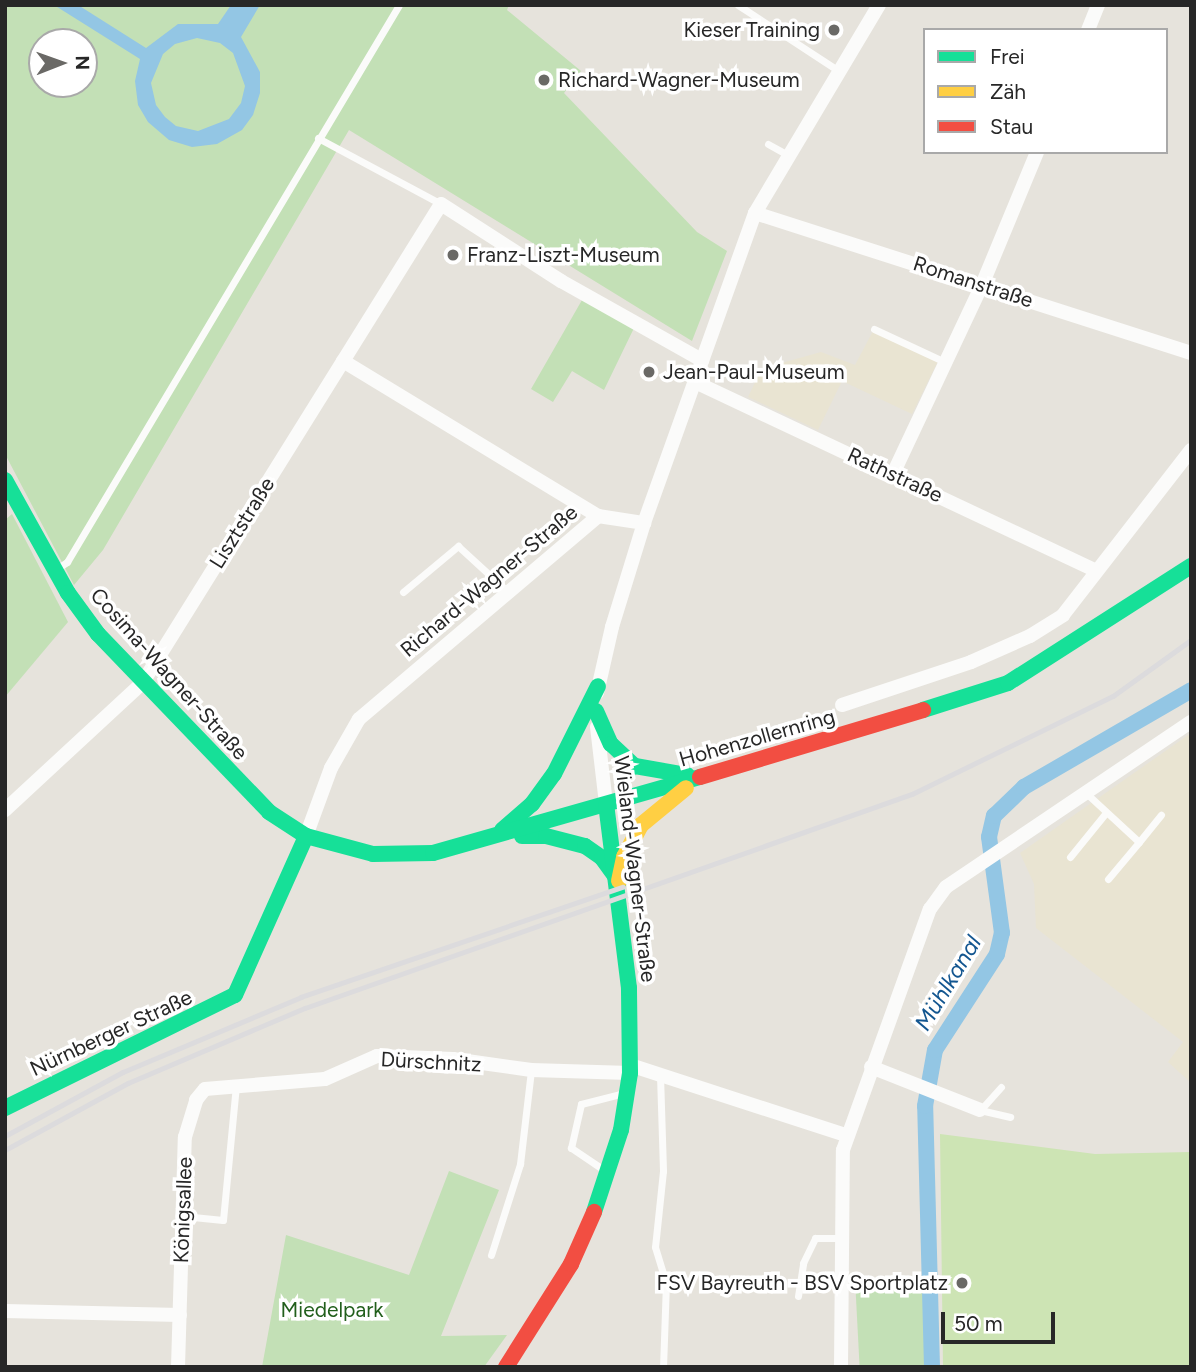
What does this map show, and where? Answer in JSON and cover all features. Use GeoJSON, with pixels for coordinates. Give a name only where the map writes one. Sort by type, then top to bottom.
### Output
{"type":"FeatureCollection","features":[{"type":"Feature","properties":{"kind":"main road","name":"Cosima-Wagner-Straße"},"geometry":{"type":"LineString","coordinates":[[5,480],[11,503],[54,571],[99,634],[269,813],[306,836]]}},
{"type":"Feature","properties":{"kind":"main road","name":"Hohenzollernring"},"geometry":{"type":"LineString","coordinates":[[306,836],[342,848],[403,856],[491,838],[711,774],[1007,683],[1191,566]]}},
{"type":"Feature","properties":{"kind":"main road"},"geometry":{"type":"LineString","coordinates":[[491,838],[527,809],[550,782],[598,686]]}},
{"type":"Feature","properties":{"kind":"main road"},"geometry":{"type":"LineString","coordinates":[[596,710],[611,744],[635,766],[665,774],[711,774]]}},
{"type":"Feature","properties":{"kind":"main road"},"geometry":{"type":"LineString","coordinates":[[619,881],[624,857],[641,825],[676,794],[711,774]]}},
{"type":"Feature","properties":{"kind":"main road","name":"Wieland-Wagner-Straße"},"geometry":{"type":"LineString","coordinates":[[506,1367],[571,1264],[609,1173],[628,1092],[629,988],[619,881],[606,804]]}},
{"type":"Feature","properties":{"kind":"main road","name":"Richard-Wagner-Straße"},"geometry":{"type":"LineString","coordinates":[[235,995],[306,836]]}},
{"type":"Feature","properties":{"kind":"main road"},"geometry":{"type":"LineString","coordinates":[[491,838],[568,840],[602,858],[619,881]]}},
{"type":"Feature","properties":{"kind":"main road","name":"Nürnberger Straße"},"geometry":{"type":"LineString","coordinates":[[5,1108],[235,995]]}},
{"type":"Feature","properties":{"kind":"street"},"geometry":{"type":"LineString","coordinates":[[644,523],[755,213],[879,5]]}},
{"type":"Feature","properties":{"kind":"street"},"geometry":{"type":"LineString","coordinates":[[1089,28],[1098,5]]}},
{"type":"Feature","properties":{"kind":"street"},"geometry":{"type":"LineString","coordinates":[[893,474],[982,285],[1036,154]]}},
{"type":"Feature","properties":{"kind":"street"},"geometry":{"type":"LineString","coordinates":[[441,204],[561,281],[702,360]]}},
{"type":"Feature","properties":{"kind":"street","name":"Lisztstraße"},"geometry":{"type":"LineString","coordinates":[[5,810],[144,682],[441,204]]}},
{"type":"Feature","properties":{"kind":"street","name":"Romanstraße"},"geometry":{"type":"LineString","coordinates":[[755,213],[1191,353]]}},
{"type":"Feature","properties":{"kind":"street"},"geometry":{"type":"LineString","coordinates":[[343,361],[598,516]]}},
{"type":"Feature","properties":{"kind":"street","name":"Rathstraße"},"geometry":{"type":"LineString","coordinates":[[695,382],[1094,570]]}},
{"type":"Feature","properties":{"kind":"street"},"geometry":{"type":"LineString","coordinates":[[842,705],[971,662],[1030,636],[1063,615],[1094,570],[1191,450]]}},
{"type":"Feature","properties":{"kind":"street","name":"Richard-Wagner-Straße"},"geometry":{"type":"LineString","coordinates":[[306,836],[331,768],[359,719],[598,516],[644,523]]}},
{"type":"Feature","properties":{"kind":"street","name":"Wieland-Wagner-Straße"},"geometry":{"type":"LineString","coordinates":[[606,804],[596,710],[598,686],[644,523]]}},
{"type":"Feature","properties":{"kind":"street"},"geometry":{"type":"LineString","coordinates":[[841,1367],[846,1135],[923,923],[946,887],[1191,722]]}},
{"type":"Feature","properties":{"kind":"street","name":"Dürschnitz"},"geometry":{"type":"LineString","coordinates":[[236,1083],[325,1079],[377,1056],[453,1059],[531,1070],[630,1069],[660,1074],[846,1135]]}},
{"type":"Feature","properties":{"kind":"street"},"geometry":{"type":"LineString","coordinates":[[871,1067],[980,1110]]}},
{"type":"Feature","properties":{"kind":"street","name":"Königsallee"},"geometry":{"type":"LineString","coordinates":[[178,1367],[185,1137],[196,1100],[205,1089],[236,1083]]}},
{"type":"Feature","properties":{"kind":"street"},"geometry":{"type":"LineString","coordinates":[[5,1311],[180,1315]]}},
{"type":"Feature","properties":{"kind":"lane"},"geometry":{"type":"LineString","coordinates":[[54,571],[67,562],[399,5]]}},
{"type":"Feature","properties":{"kind":"lane"},"geometry":{"type":"LineString","coordinates":[[738,5],[840,72]]}},
{"type":"Feature","properties":{"kind":"lane"},"geometry":{"type":"LineString","coordinates":[[318,138],[441,204]]}},
{"type":"Feature","properties":{"kind":"lane"},"geometry":{"type":"LineString","coordinates":[[768,144],[791,149]]}},
{"type":"Feature","properties":{"kind":"lane"},"geometry":{"type":"LineString","coordinates":[[874,329],[945,362]]}},
{"type":"Feature","properties":{"kind":"lane"},"geometry":{"type":"LineString","coordinates":[[403,592],[458,546],[508,593]]}},
{"type":"Feature","properties":{"kind":"lane"},"geometry":{"type":"LineString","coordinates":[[1085,793],[1105,814],[1139,842]]}},
{"type":"Feature","properties":{"kind":"lane"},"geometry":{"type":"LineString","coordinates":[[1070,857],[1105,814]]}},
{"type":"Feature","properties":{"kind":"lane"},"geometry":{"type":"LineString","coordinates":[[1108,879],[1161,815]]}},
{"type":"Feature","properties":{"kind":"lane"},"geometry":{"type":"LineString","coordinates":[[491,1255],[520,1164],[531,1070]]}},
{"type":"Feature","properties":{"kind":"lane"},"geometry":{"type":"LineString","coordinates":[[660,1074],[663,1171],[655,1247],[666,1282],[663,1367]]}},
{"type":"Feature","properties":{"kind":"lane"},"geometry":{"type":"LineString","coordinates":[[182,1216],[223,1220],[236,1083]]}},
{"type":"Feature","properties":{"kind":"lane"},"geometry":{"type":"LineString","coordinates":[[1001,1087],[980,1110],[1010,1117]]}},
{"type":"Feature","properties":{"kind":"lane"},"geometry":{"type":"LineString","coordinates":[[609,1173],[571,1148],[581,1104],[628,1092]]}},
{"type":"Feature","properties":{"kind":"lane"},"geometry":{"type":"LineString","coordinates":[[798,1296],[803,1263],[815,1238],[842,1238]]}},
{"type":"Feature","properties":{"kind":"shaded area"},"geometry":{"type":"Polygon","coordinates":[[[873,331],[938,361],[912,414],[842,381],[818,430],[748,397],[759,374],[778,364],[821,352],[855,365],[873,331]]]}},
{"type":"Feature","properties":{"kind":"shaded area"},"geometry":{"type":"Polygon","coordinates":[[[1191,733],[1191,1083],[1168,1062],[1183,1042],[1036,928],[1034,884],[1020,853],[1191,733]]]}},
{"type":"Feature","properties":{"kind":"green space"},"geometry":{"type":"Polygon","coordinates":[[[5,5],[509,5],[507,10],[581,71],[564,93],[697,232],[727,251],[692,341],[349,130],[103,550],[74,585],[5,454],[5,5]]]}},
{"type":"Feature","properties":{"kind":"green space"},"geometry":{"type":"Polygon","coordinates":[[[582,300],[634,328],[604,390],[572,371],[553,402],[531,389],[582,300]]]}},
{"type":"Feature","properties":{"kind":"green space"},"geometry":{"type":"Polygon","coordinates":[[[12,514],[68,622],[5,697],[5,520],[12,514]]]}},
{"type":"Feature","properties":{"kind":"green space"},"geometry":{"type":"Polygon","coordinates":[[[940,1134],[1095,1154],[1191,1152],[1191,1367],[943,1367],[940,1134]]]}},
{"type":"Feature","properties":{"kind":"green space","name":"Miedelpark"},"geometry":{"type":"Polygon","coordinates":[[[449,1171],[499,1190],[441,1336],[507,1335],[484,1367],[262,1367],[286,1235],[409,1275],[449,1171]]]}},
{"type":"Feature","properties":{"kind":"green space"},"geometry":{"type":"Polygon","coordinates":[[[922,1277],[927,1367],[860,1367],[855,1281],[922,1277]]]}},
{"type":"Feature","properties":{"kind":"water"},"geometry":{"type":"Polygon","coordinates":[[[54,5],[78,5],[146,48],[178,24],[218,24],[231,5],[260,5],[241,37],[260,72],[260,93],[253,115],[242,130],[217,144],[192,147],[169,140],[148,122],[138,105],[135,81],[140,59],[98,33],[98,28],[91,28],[54,5]],[[197,38],[175,44],[163,54],[151,83],[156,105],[165,117],[176,126],[198,131],[229,119],[241,103],[245,86],[233,53],[220,43],[197,38]]]}},
{"type":"Feature","properties":{"kind":"waterway","name":"Mühlkanal"},"geometry":{"type":"LineString","coordinates":[[932,1367],[925,1106],[935,1050],[997,954],[1002,933],[989,837],[994,816],[1024,787],[1191,690]]}},
{"type":"Feature","properties":{"kind":"railway"},"geometry":{"type":"LineString","coordinates":[[5,1150],[128,1083],[305,1008],[912,794],[1113,696],[1191,640]]}},
{"type":"Feature","properties":{"kind":"railway"},"geometry":{"type":"LineString","coordinates":[[5,1136],[123,1072],[301,997],[623,887]]}},
{"type":"Feature","properties":{"kind":"traffic: fast"},"geometry":{"type":"LineString","coordinates":[[5,480],[68,593],[98,634],[269,812],[306,836]]}},
{"type":"Feature","properties":{"kind":"traffic: fast"},"geometry":{"type":"LineString","coordinates":[[923,710],[1008,683],[1191,566]]}},
{"type":"Feature","properties":{"kind":"traffic: fast"},"geometry":{"type":"LineString","coordinates":[[502,830],[532,804],[554,774],[598,686]]}},
{"type":"Feature","properties":{"kind":"traffic: fast"},"geometry":{"type":"LineString","coordinates":[[596,711],[611,744],[635,766],[687,775]]}},
{"type":"Feature","properties":{"kind":"traffic: fast"},"geometry":{"type":"LineString","coordinates":[[5,1108],[235,995],[306,836],[373,854],[433,853],[700,777]]}},
{"type":"Feature","properties":{"kind":"traffic: fast"},"geometry":{"type":"LineString","coordinates":[[594,1212],[621,1130],[630,1073],[629,988],[606,804]]}},
{"type":"Feature","properties":{"kind":"traffic: fast"},"geometry":{"type":"LineString","coordinates":[[522,836],[546,836],[585,846],[602,858],[619,881]]}},
{"type":"Feature","properties":{"kind":"traffic: slow"},"geometry":{"type":"LineString","coordinates":[[619,881],[624,857],[641,825],[686,788]]}},
{"type":"Feature","properties":{"kind":"traffic: jam"},"geometry":{"type":"LineString","coordinates":[[700,777],[923,710]]}},
{"type":"Feature","properties":{"kind":"traffic: jam"},"geometry":{"type":"LineString","coordinates":[[506,1367],[571,1264],[594,1212]]}},
{"type":"Feature","properties":{"kind":"place","name":"Kieser Training"},"geometry":{"type":"Point","coordinates":[834,30]}},
{"type":"Feature","properties":{"kind":"place","name":"Richard-Wagner-Museum"},"geometry":{"type":"Point","coordinates":[544,80]}},
{"type":"Feature","properties":{"kind":"place","name":"Franz-Liszt-Museum"},"geometry":{"type":"Point","coordinates":[453,255]}},
{"type":"Feature","properties":{"kind":"place","name":"Jean-Paul-Museum"},"geometry":{"type":"Point","coordinates":[649,372]}},
{"type":"Feature","properties":{"kind":"place","name":"FSV Bayreuth - BSV Sportplatz"},"geometry":{"type":"Point","coordinates":[962,1283]}}]}
